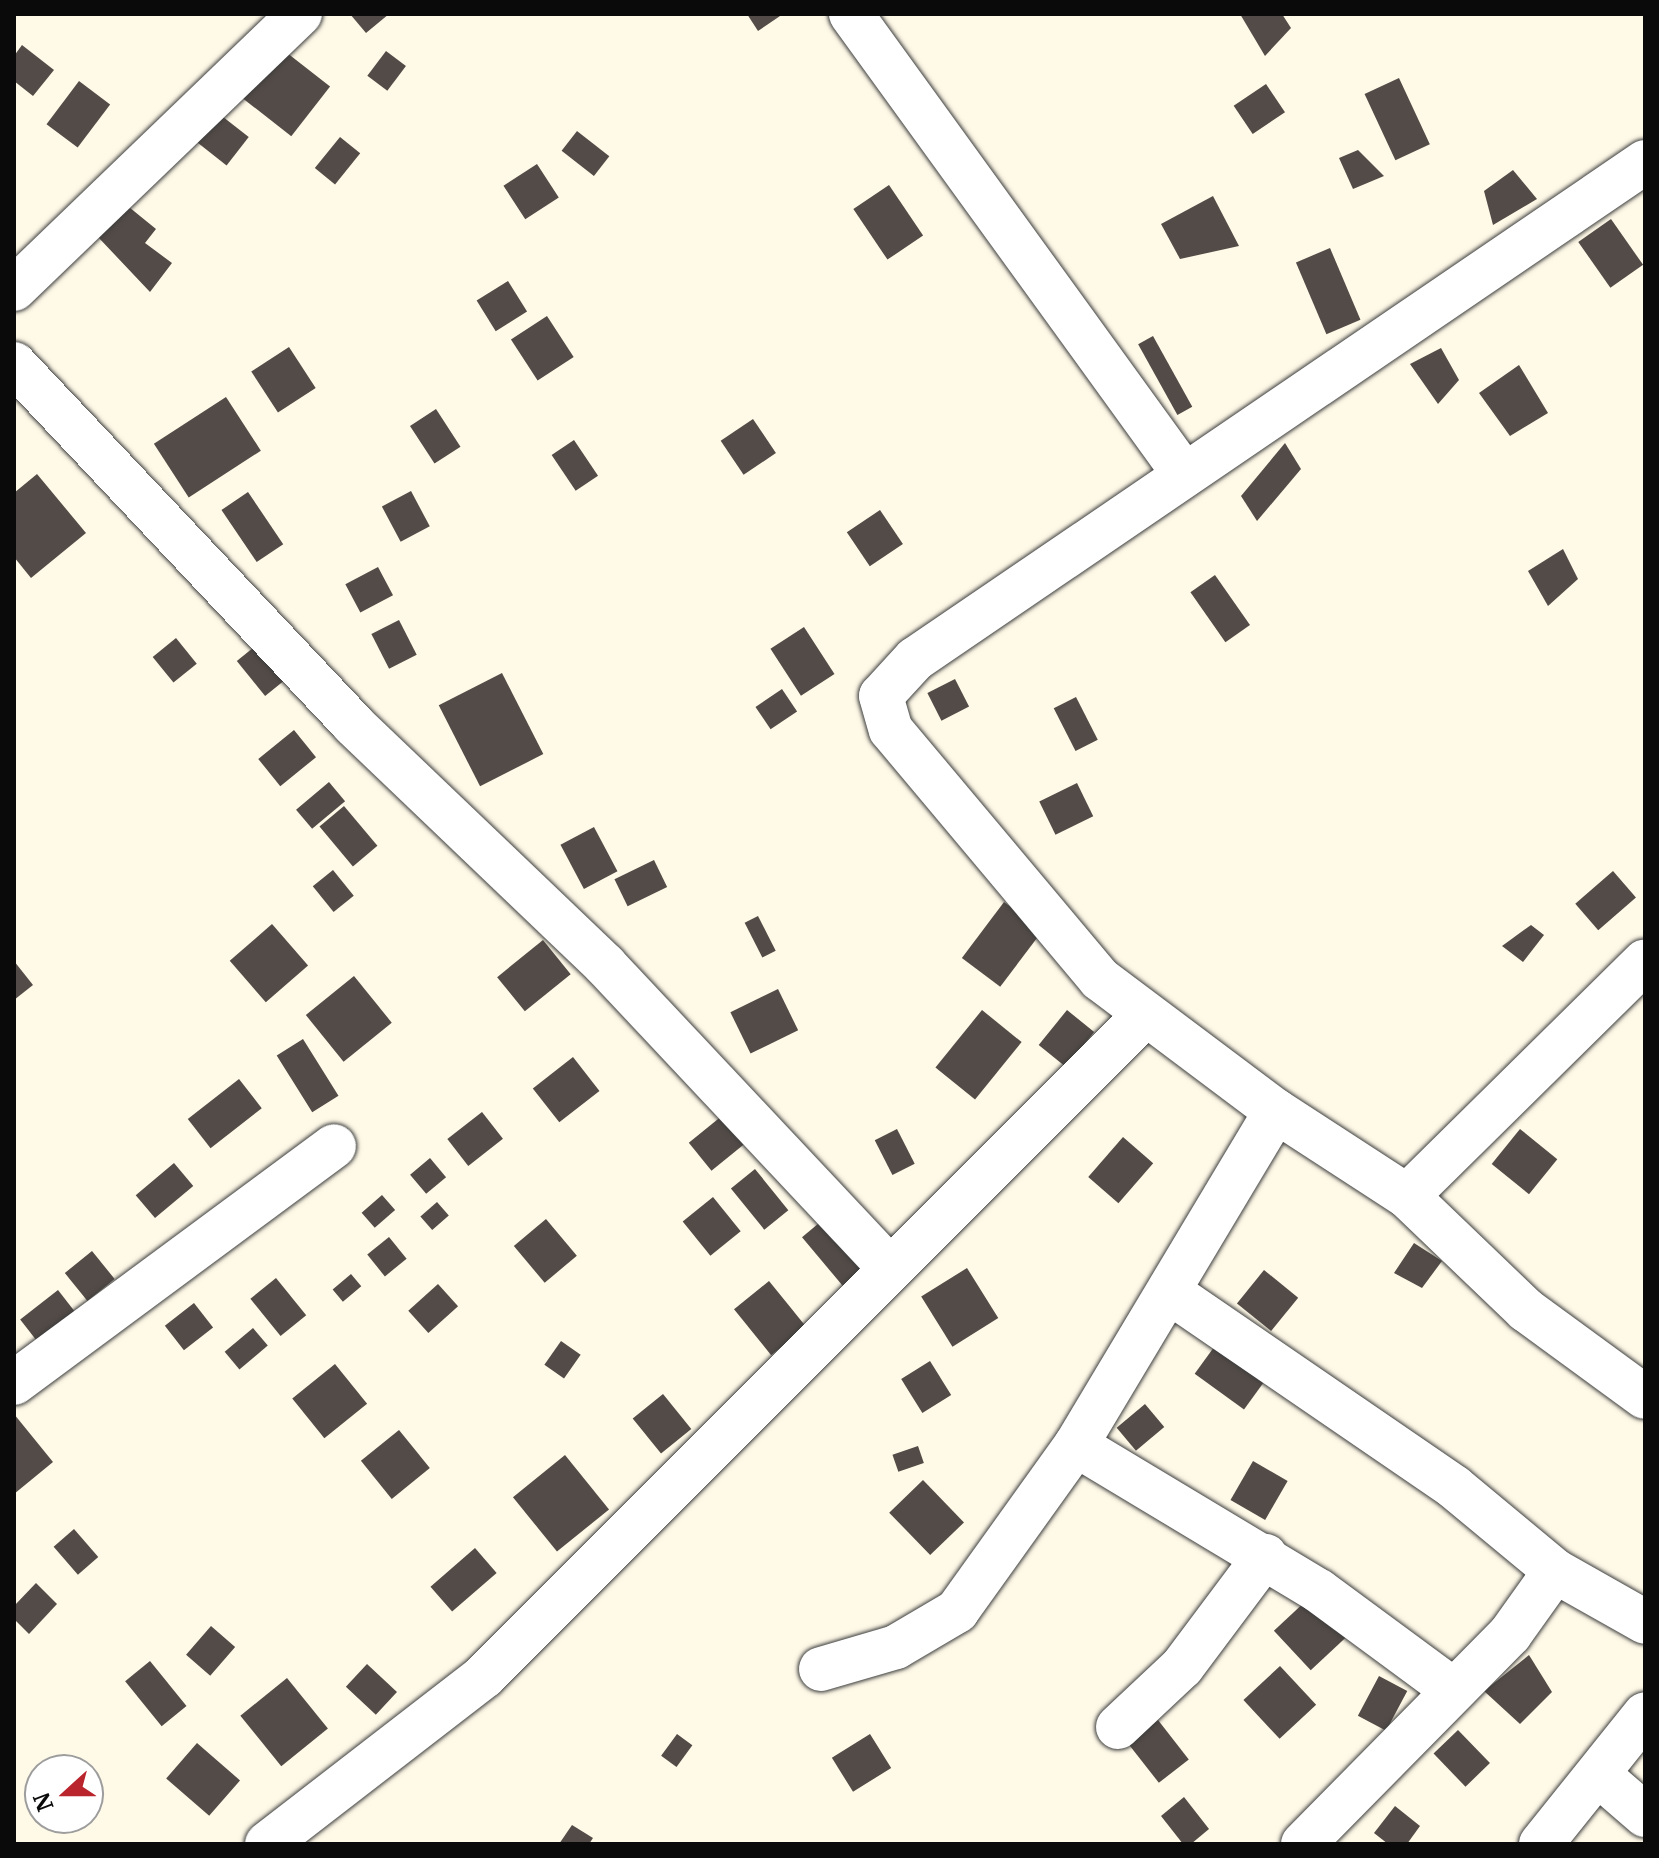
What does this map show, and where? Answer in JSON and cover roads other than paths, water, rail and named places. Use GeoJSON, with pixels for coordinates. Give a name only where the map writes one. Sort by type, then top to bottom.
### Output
{"type":"FeatureCollection","features":[{"type":"Feature","properties":{"kind":"street"},"geometry":{"type":"LineString","coordinates":[[14,289],[300,14]]}},
{"type":"Feature","properties":{"kind":"street"},"geometry":{"type":"LineString","coordinates":[[851,14],[1184,474]]}},
{"type":"Feature","properties":{"kind":"street"},"geometry":{"type":"LineString","coordinates":[[1645,162],[899,669],[881,696],[891,730],[1018,886],[1067,946],[1143,1017],[1276,1111],[1407,1196],[1526,1310],[1645,1397]]}},
{"type":"Feature","properties":{"kind":"street"},"geometry":{"type":"LineString","coordinates":[[14,364],[353,724],[605,965],[889,1267]]}},
{"type":"Feature","properties":{"kind":"street"},"geometry":{"type":"LineString","coordinates":[[1407,1196],[1645,961]]}},
{"type":"Feature","properties":{"kind":"street"},"geometry":{"type":"LineString","coordinates":[[267,1844],[484,1676],[889,1267],[1143,1017]]}},
{"type":"Feature","properties":{"kind":"street"},"geometry":{"type":"LineString","coordinates":[[821,1669],[896,1647],[957,1611],[1076,1445],[1171,1293],[1276,1111]]}},
{"type":"Feature","properties":{"kind":"street"},"geometry":{"type":"LineString","coordinates":[[14,1383],[334,1146]]}},
{"type":"Feature","properties":{"kind":"street"},"geometry":{"type":"LineString","coordinates":[[1171,1293],[1454,1487],[1555,1571],[1645,1622]]}},
{"type":"Feature","properties":{"kind":"street"},"geometry":{"type":"LineString","coordinates":[[1076,1445],[1265,1556],[1452,1689]]}},
{"type":"Feature","properties":{"kind":"street"},"geometry":{"type":"LineString","coordinates":[[1118,1727],[1182,1667],[1265,1556]]}},
{"type":"Feature","properties":{"kind":"street"},"geometry":{"type":"LineString","coordinates":[[1303,1844],[1452,1689],[1510,1634],[1555,1571]]}},
{"type":"Feature","properties":{"kind":"street"},"geometry":{"type":"LineString","coordinates":[[1541,1844],[1600,1776],[1645,1714]]}},
{"type":"Feature","properties":{"kind":"street"},"geometry":{"type":"LineString","coordinates":[[1600,1776],[1645,1815]]}}]}
